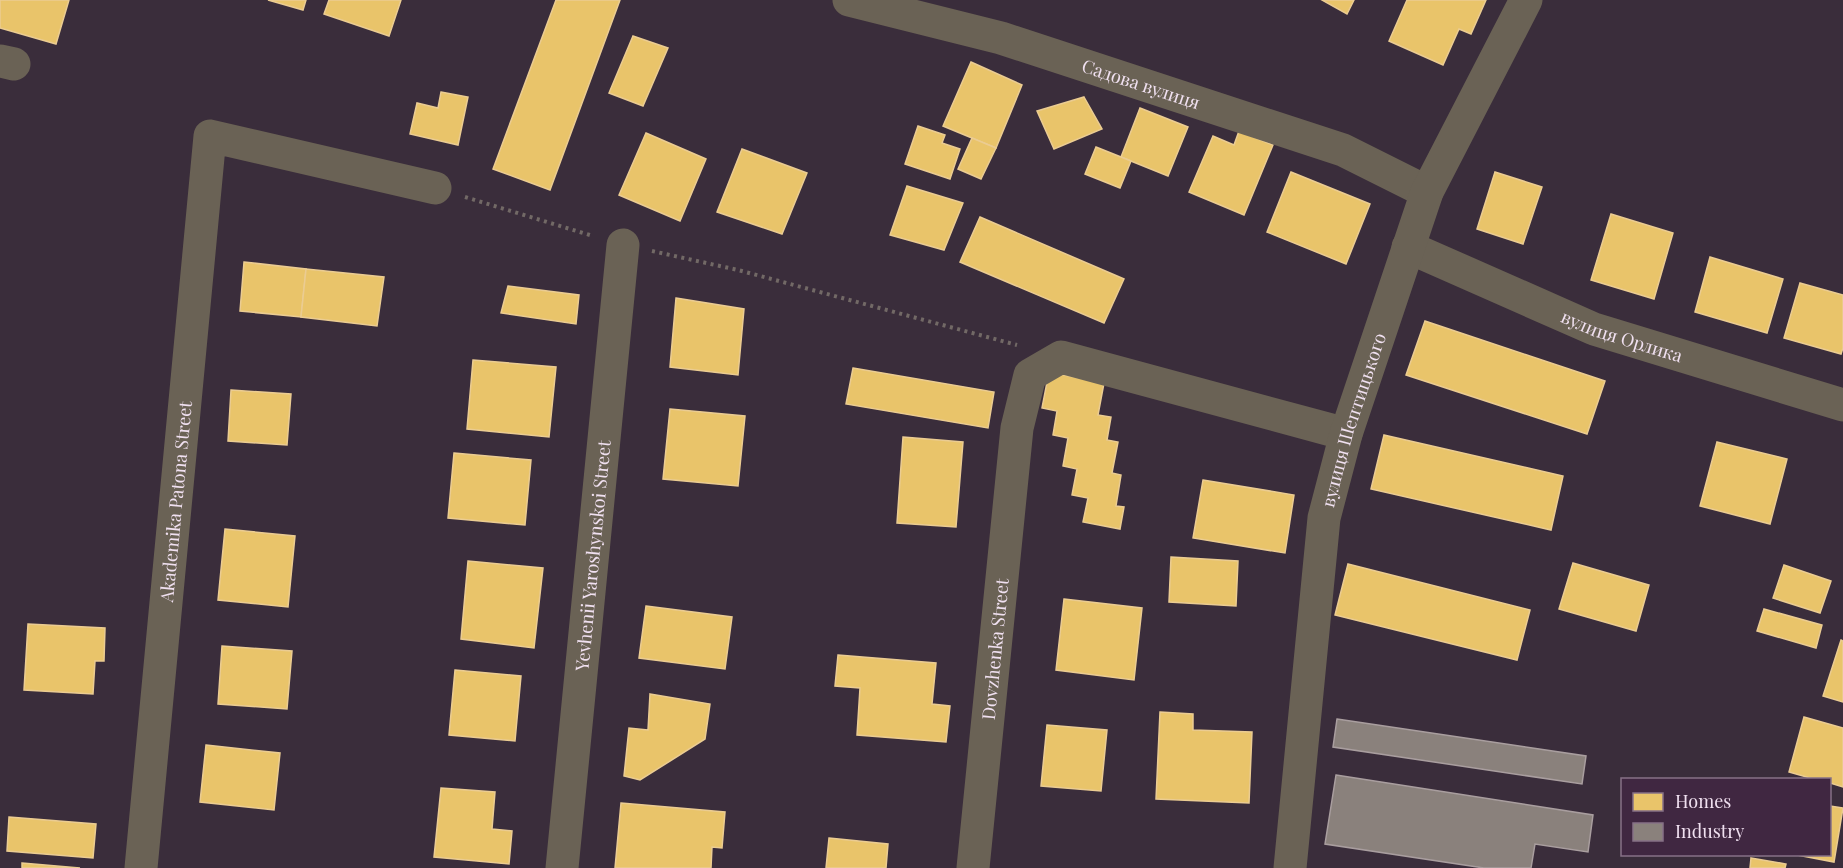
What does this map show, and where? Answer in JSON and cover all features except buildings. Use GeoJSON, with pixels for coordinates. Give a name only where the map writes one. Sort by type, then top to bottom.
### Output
{"type":"FeatureCollection","features":[{"type":"Feature","properties":{"kind":"street","name":"Садова вулиця"},"geometry":{"type":"LineString","coordinates":[[849,0],[1001,38],[1343,150],[1427,192]]}},
{"type":"Feature","properties":{"kind":"street","name":"вулиця Шептицького"},"geometry":{"type":"LineString","coordinates":[[1290,868],[1324,518],[1346,434],[1427,192],[1526,0]]}},
{"type":"Feature","properties":{"kind":"street","name":"Akademika Patona Street"},"geometry":{"type":"LineString","coordinates":[[141,868],[210,136],[435,188]]}},
{"type":"Feature","properties":{"kind":"street","name":"Yevhenii Yaroshynskoi Street"},"geometry":{"type":"LineString","coordinates":[[562,868],[623,245]]}},
{"type":"Feature","properties":{"kind":"street","name":"вулиця Орлика"},"geometry":{"type":"LineString","coordinates":[[1408,247],[1594,329],[1843,405]]}},
{"type":"Feature","properties":{"kind":"street","name":"Dovzhenka Street"},"geometry":{"type":"LineString","coordinates":[[973,868],[1017,428],[1030,375],[1061,357]]}},
{"type":"Feature","properties":{"kind":"street"},"geometry":{"type":"LineString","coordinates":[[1061,357],[1346,434]]}},
{"type":"Feature","properties":{"kind":"path"},"geometry":{"type":"LineString","coordinates":[[435,188],[623,245],[738,270],[1061,357]]}}]}
